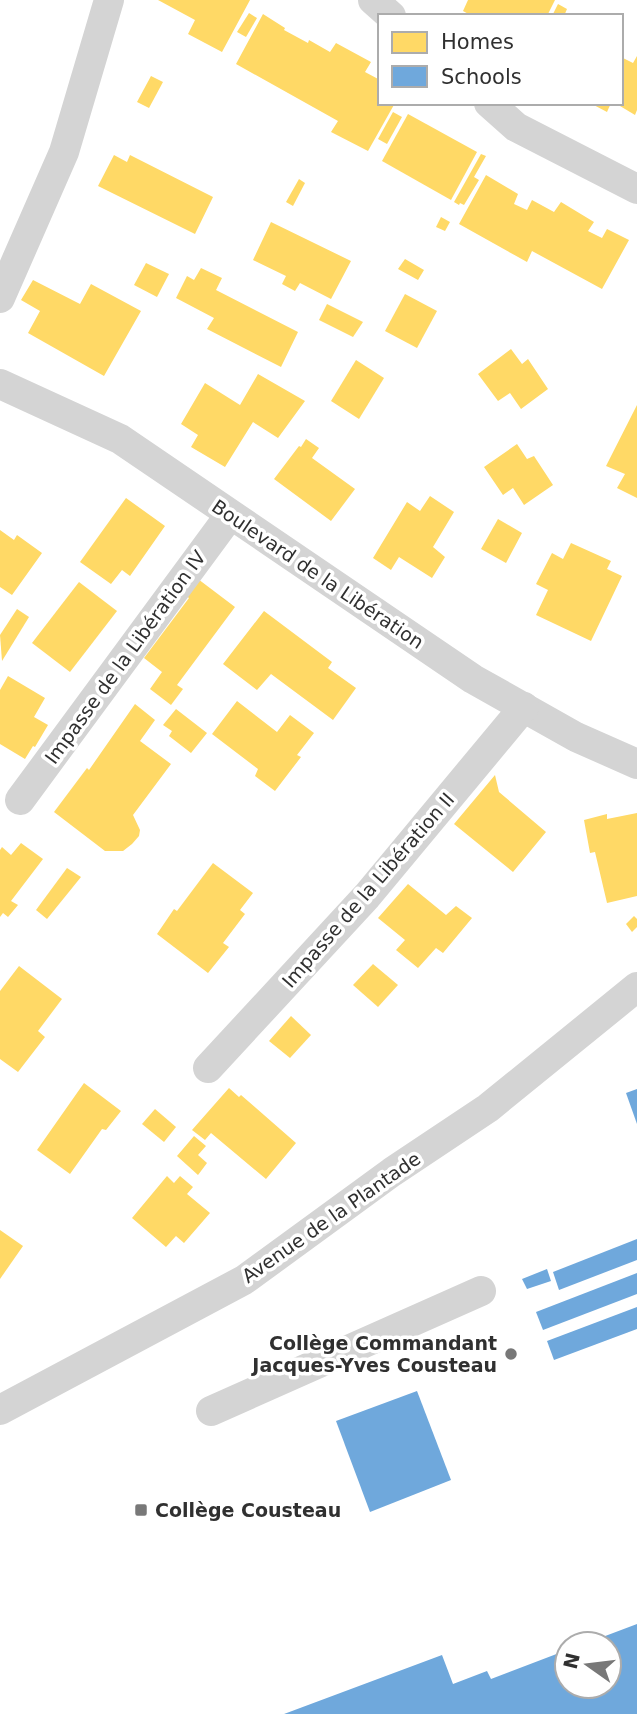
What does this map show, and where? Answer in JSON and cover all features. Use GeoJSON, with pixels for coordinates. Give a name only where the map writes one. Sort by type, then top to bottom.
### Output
{"type":"FeatureCollection","features":[{"type":"Feature","properties":{"kind":"street"},"geometry":{"type":"LineString","coordinates":[[0,298],[64,152],[109,0]]}},
{"type":"Feature","properties":{"kind":"street"},"geometry":{"type":"LineString","coordinates":[[373,0],[388,14]]}},
{"type":"Feature","properties":{"kind":"street"},"geometry":{"type":"LineString","coordinates":[[491,105],[516,127],[637,189]]}},
{"type":"Feature","properties":{"kind":"street","name":"Boulevard de la Libération"},"geometry":{"type":"LineString","coordinates":[[0,384],[120,439],[472,678],[576,737],[637,764]]}},
{"type":"Feature","properties":{"kind":"street","name":"Impasse de la Libération IV"},"geometry":{"type":"LineString","coordinates":[[20,800],[230,515]]}},
{"type":"Feature","properties":{"kind":"street","name":"Impasse de la Libération II"},"geometry":{"type":"LineString","coordinates":[[208,1068],[367,896],[524,708]]}},
{"type":"Feature","properties":{"kind":"street","name":"Avenue de la Plantade"},"geometry":{"type":"LineString","coordinates":[[0,1410],[244,1280],[392,1172],[488,1108],[637,987]]}},
{"type":"Feature","properties":{"kind":"street"},"geometry":{"type":"LineString","coordinates":[[211,1412],[481,1291]]}},
{"type":"Feature","properties":{"kind":"building: Homes"},"geometry":{"type":"Polygon","coordinates":[[[158,0],[250,0],[222,52],[188,34],[195,20],[158,0]]]}},
{"type":"Feature","properties":{"kind":"building: Homes"},"geometry":{"type":"Polygon","coordinates":[[[468,0],[555,0],[548,14],[468,14],[463,11],[468,0]]]}},
{"type":"Feature","properties":{"kind":"building: Homes"},"geometry":{"type":"Polygon","coordinates":[[[558,4],[567,9],[565,14],[553,14],[558,4]]]}},
{"type":"Feature","properties":{"kind":"building: Homes"},"geometry":{"type":"Polygon","coordinates":[[[249,13],[257,18],[246,37],[237,32],[249,13]]]}},
{"type":"Feature","properties":{"kind":"building: Homes"},"geometry":{"type":"Polygon","coordinates":[[[263,14],[308,43],[309,40],[330,52],[336,43],[371,62],[365,72],[378,79],[378,105],[394,105],[368,151],[331,132],[338,121],[236,64],[263,14]]]}},
{"type":"Feature","properties":{"kind":"building: Homes"},"geometry":{"type":"Polygon","coordinates":[[[637,56],[635,115],[618,105],[623,105],[623,58],[633,63],[637,56]]]}},
{"type":"Feature","properties":{"kind":"building: Homes"},"geometry":{"type":"Polygon","coordinates":[[[151,76],[163,82],[149,108],[137,102],[151,76]]]}},
{"type":"Feature","properties":{"kind":"building: Homes"},"geometry":{"type":"Polygon","coordinates":[[[594,105],[610,105],[607,112],[594,105]]]}},
{"type":"Feature","properties":{"kind":"building: Homes"},"geometry":{"type":"Polygon","coordinates":[[[393,112],[402,117],[387,144],[378,139],[393,112]]]}},
{"type":"Feature","properties":{"kind":"building: Homes"},"geometry":{"type":"Polygon","coordinates":[[[408,114],[477,152],[451,200],[382,161],[408,114]]]}},
{"type":"Feature","properties":{"kind":"building: Homes"},"geometry":{"type":"Polygon","coordinates":[[[481,154],[486,156],[474,177],[479,180],[464,205],[459,205],[454,202],[481,154]]]}},
{"type":"Feature","properties":{"kind":"building: Homes"},"geometry":{"type":"Polygon","coordinates":[[[114,155],[127,162],[130,155],[213,197],[195,234],[98,186],[114,155]]]}},
{"type":"Feature","properties":{"kind":"building: Homes"},"geometry":{"type":"Polygon","coordinates":[[[486,175],[518,194],[514,204],[527,210],[532,200],[554,212],[561,202],[594,222],[588,231],[602,238],[607,229],[629,240],[602,289],[532,251],[527,262],[459,224],[486,175]]]}},
{"type":"Feature","properties":{"kind":"building: Homes"},"geometry":{"type":"Polygon","coordinates":[[[299,179],[305,183],[293,206],[286,202],[299,179]]]}},
{"type":"Feature","properties":{"kind":"building: Homes"},"geometry":{"type":"Polygon","coordinates":[[[441,217],[450,222],[445,231],[436,227],[441,217]]]}},
{"type":"Feature","properties":{"kind":"building: Homes"},"geometry":{"type":"Polygon","coordinates":[[[271,222],[351,261],[331,299],[300,283],[295,291],[282,284],[286,276],[253,260],[271,222]]]}},
{"type":"Feature","properties":{"kind":"building: Homes"},"geometry":{"type":"Polygon","coordinates":[[[405,259],[424,270],[418,280],[398,269],[405,259]]]}},
{"type":"Feature","properties":{"kind":"building: Homes"},"geometry":{"type":"Polygon","coordinates":[[[146,263],[169,274],[157,297],[134,285],[146,263]]]}},
{"type":"Feature","properties":{"kind":"building: Homes"},"geometry":{"type":"Polygon","coordinates":[[[201,268],[222,278],[216,290],[298,332],[281,367],[207,329],[214,318],[176,298],[187,276],[194,280],[201,268]]]}},
{"type":"Feature","properties":{"kind":"building: Homes"},"geometry":{"type":"Polygon","coordinates":[[[33,280],[80,304],[91,284],[141,311],[104,376],[28,333],[40,311],[21,300],[33,280]]]}},
{"type":"Feature","properties":{"kind":"building: Homes"},"geometry":{"type":"Polygon","coordinates":[[[405,294],[437,311],[417,348],[385,331],[405,294]]]}},
{"type":"Feature","properties":{"kind":"building: Homes"},"geometry":{"type":"Polygon","coordinates":[[[327,304],[363,322],[353,337],[319,320],[327,304]]]}},
{"type":"Feature","properties":{"kind":"building: Homes"},"geometry":{"type":"Polygon","coordinates":[[[511,349],[522,364],[528,359],[548,389],[521,409],[510,393],[498,401],[478,374],[511,349]]]}},
{"type":"Feature","properties":{"kind":"building: Homes"},"geometry":{"type":"Polygon","coordinates":[[[356,360],[384,378],[359,419],[331,401],[356,360]]]}},
{"type":"Feature","properties":{"kind":"building: Homes"},"geometry":{"type":"Polygon","coordinates":[[[258,374],[305,401],[278,438],[253,422],[225,467],[191,447],[198,435],[181,424],[205,383],[240,405],[258,374]]]}},
{"type":"Feature","properties":{"kind":"building: Homes"},"geometry":{"type":"Polygon","coordinates":[[[637,405],[637,498],[617,488],[625,474],[606,466],[637,405]]]}},
{"type":"Feature","properties":{"kind":"building: Homes"},"geometry":{"type":"Polygon","coordinates":[[[306,439],[319,448],[312,458],[355,489],[331,521],[274,479],[306,439]]]}},
{"type":"Feature","properties":{"kind":"building: Homes"},"geometry":{"type":"Polygon","coordinates":[[[517,444],[527,459],[534,456],[553,485],[524,505],[513,488],[503,495],[484,467],[517,444]]]}},
{"type":"Feature","properties":{"kind":"building: Homes"},"geometry":{"type":"Polygon","coordinates":[[[430,496],[454,512],[433,547],[445,557],[432,578],[399,557],[391,570],[373,558],[407,502],[420,511],[430,496]]]}},
{"type":"Feature","properties":{"kind":"building: Homes"},"geometry":{"type":"Polygon","coordinates":[[[126,498],[165,526],[130,576],[122,570],[111,584],[80,562],[126,498]]]}},
{"type":"Feature","properties":{"kind":"building: Homes"},"geometry":{"type":"Polygon","coordinates":[[[498,519],[522,533],[506,563],[481,549],[498,519]]]}},
{"type":"Feature","properties":{"kind":"building: Homes"},"geometry":{"type":"Polygon","coordinates":[[[0,530],[14,540],[17,535],[42,553],[12,595],[0,587],[0,530]]]}},
{"type":"Feature","properties":{"kind":"building: Homes"},"geometry":{"type":"Polygon","coordinates":[[[571,543],[611,561],[607,569],[622,576],[591,641],[536,615],[548,590],[536,584],[552,553],[563,559],[571,543]]]}},
{"type":"Feature","properties":{"kind":"building: Homes"},"geometry":{"type":"Polygon","coordinates":[[[198,579],[235,607],[177,685],[183,689],[171,705],[150,689],[162,672],[144,658],[189,598],[186,596],[198,579]]]}},
{"type":"Feature","properties":{"kind":"building: Homes"},"geometry":{"type":"Polygon","coordinates":[[[79,582],[117,611],[70,672],[32,643],[79,582]]]}},
{"type":"Feature","properties":{"kind":"building: Homes"},"geometry":{"type":"Polygon","coordinates":[[[17,609],[29,617],[2,661],[0,635],[17,609]]]}},
{"type":"Feature","properties":{"kind":"building: Homes"},"geometry":{"type":"Polygon","coordinates":[[[264,611],[332,662],[328,668],[356,688],[333,720],[271,674],[257,690],[223,664],[264,611]]]}},
{"type":"Feature","properties":{"kind":"building: Homes"},"geometry":{"type":"Polygon","coordinates":[[[8,676],[45,698],[34,717],[48,725],[25,759],[0,744],[0,690],[8,676]]]}},
{"type":"Feature","properties":{"kind":"building: Homes"},"geometry":{"type":"Polygon","coordinates":[[[237,701],[277,732],[290,715],[314,733],[297,755],[301,757],[275,791],[255,776],[258,769],[212,734],[237,701]]]}},
{"type":"Feature","properties":{"kind":"building: Homes"},"geometry":{"type":"Polygon","coordinates":[[[135,704],[155,720],[140,741],[171,764],[133,815],[140,830],[139,836],[123,851],[105,851],[54,812],[87,768],[89,770],[135,704]]]}},
{"type":"Feature","properties":{"kind":"building: Homes"},"geometry":{"type":"Polygon","coordinates":[[[176,709],[207,733],[191,753],[169,736],[172,731],[163,725],[176,709]]]}},
{"type":"Feature","properties":{"kind":"building: Homes"},"geometry":{"type":"Polygon","coordinates":[[[495,775],[499,792],[546,832],[513,872],[454,824],[495,775]]]}},
{"type":"Feature","properties":{"kind":"building: Homes"},"geometry":{"type":"Polygon","coordinates":[[[637,813],[637,896],[607,903],[595,852],[590,853],[584,820],[607,814],[607,819],[637,813]]]}},
{"type":"Feature","properties":{"kind":"building: Homes"},"geometry":{"type":"Polygon","coordinates":[[[21,843],[43,859],[11,901],[18,905],[8,917],[3,913],[0,917],[0,850],[2,847],[11,855],[21,843]]]}},
{"type":"Feature","properties":{"kind":"building: Homes"},"geometry":{"type":"Polygon","coordinates":[[[213,863],[253,893],[240,910],[245,914],[223,943],[229,947],[208,973],[157,934],[174,909],[177,911],[213,863]]]}},
{"type":"Feature","properties":{"kind":"building: Homes"},"geometry":{"type":"Polygon","coordinates":[[[67,868],[81,877],[47,919],[36,910],[67,868]]]}},
{"type":"Feature","properties":{"kind":"building: Homes"},"geometry":{"type":"Polygon","coordinates":[[[408,884],[446,915],[456,906],[472,918],[443,953],[436,948],[418,968],[396,950],[405,940],[378,918],[408,884]]]}},
{"type":"Feature","properties":{"kind":"building: Homes"},"geometry":{"type":"Polygon","coordinates":[[[634,916],[637,919],[637,927],[632,932],[626,924],[634,916]]]}},
{"type":"Feature","properties":{"kind":"building: Homes"},"geometry":{"type":"Polygon","coordinates":[[[373,964],[398,985],[378,1007],[353,985],[373,964]]]}},
{"type":"Feature","properties":{"kind":"building: Homes"},"geometry":{"type":"Polygon","coordinates":[[[19,966],[62,999],[38,1031],[45,1037],[18,1072],[0,1059],[0,991],[19,966]]]}},
{"type":"Feature","properties":{"kind":"building: Homes"},"geometry":{"type":"Polygon","coordinates":[[[291,1016],[311,1035],[290,1058],[269,1041],[291,1016]]]}},
{"type":"Feature","properties":{"kind":"building: Homes"},"geometry":{"type":"Polygon","coordinates":[[[84,1083],[121,1111],[106,1130],[102,1129],[70,1174],[37,1150],[84,1083]]]}},
{"type":"Feature","properties":{"kind":"building: Homes"},"geometry":{"type":"Polygon","coordinates":[[[229,1088],[239,1097],[241,1095],[296,1143],[266,1179],[211,1133],[205,1140],[192,1130],[229,1088]]]}},
{"type":"Feature","properties":{"kind":"building: Homes"},"geometry":{"type":"Polygon","coordinates":[[[155,1109],[176,1127],[164,1142],[142,1124],[155,1109]]]}},
{"type":"Feature","properties":{"kind":"building: Homes"},"geometry":{"type":"Polygon","coordinates":[[[194,1136],[206,1146],[198,1155],[207,1163],[198,1175],[177,1156],[194,1136]]]}},
{"type":"Feature","properties":{"kind":"building: Homes"},"geometry":{"type":"Polygon","coordinates":[[[167,1176],[174,1183],[180,1176],[193,1187],[187,1194],[210,1213],[184,1243],[176,1236],[166,1247],[132,1218],[167,1176]]]}},
{"type":"Feature","properties":{"kind":"building: Homes"},"geometry":{"type":"Polygon","coordinates":[[[0,1230],[23,1246],[0,1279],[0,1230]]]}},
{"type":"Feature","properties":{"kind":"building: Schools"},"geometry":{"type":"Polygon","coordinates":[[[637,1089],[637,1124],[626,1093],[637,1089]]]}},
{"type":"Feature","properties":{"kind":"building: Schools"},"geometry":{"type":"Polygon","coordinates":[[[637,1239],[637,1260],[559,1290],[553,1272],[637,1239]]]}},
{"type":"Feature","properties":{"kind":"building: Schools"},"geometry":{"type":"Polygon","coordinates":[[[547,1269],[551,1281],[527,1289],[522,1279],[547,1269]]]}},
{"type":"Feature","properties":{"kind":"building: Schools"},"geometry":{"type":"Polygon","coordinates":[[[637,1273],[637,1294],[543,1330],[536,1312],[637,1273]]]}},
{"type":"Feature","properties":{"kind":"building: Schools"},"geometry":{"type":"Polygon","coordinates":[[[637,1307],[637,1329],[554,1360],[547,1341],[637,1307]]]}},
{"type":"Feature","properties":{"kind":"building: Schools"},"geometry":{"type":"Polygon","coordinates":[[[417,1391],[451,1480],[370,1512],[336,1421],[417,1391]]]}},
{"type":"Feature","properties":{"kind":"building: Schools"},"geometry":{"type":"Polygon","coordinates":[[[637,1624],[637,1714],[284,1714],[442,1655],[453,1684],[487,1671],[491,1679],[553,1655],[553,1700],[623,1700],[621,1630],[637,1624]]]}},
{"type":"Feature","properties":{"kind":"place","name":"Collège Commandant Jacques-Yves Cousteau"},"geometry":{"type":"Point","coordinates":[511,1354]}},
{"type":"Feature","properties":{"kind":"place","name":"Collège Cousteau"},"geometry":{"type":"Point","coordinates":[141,1510]}}]}
